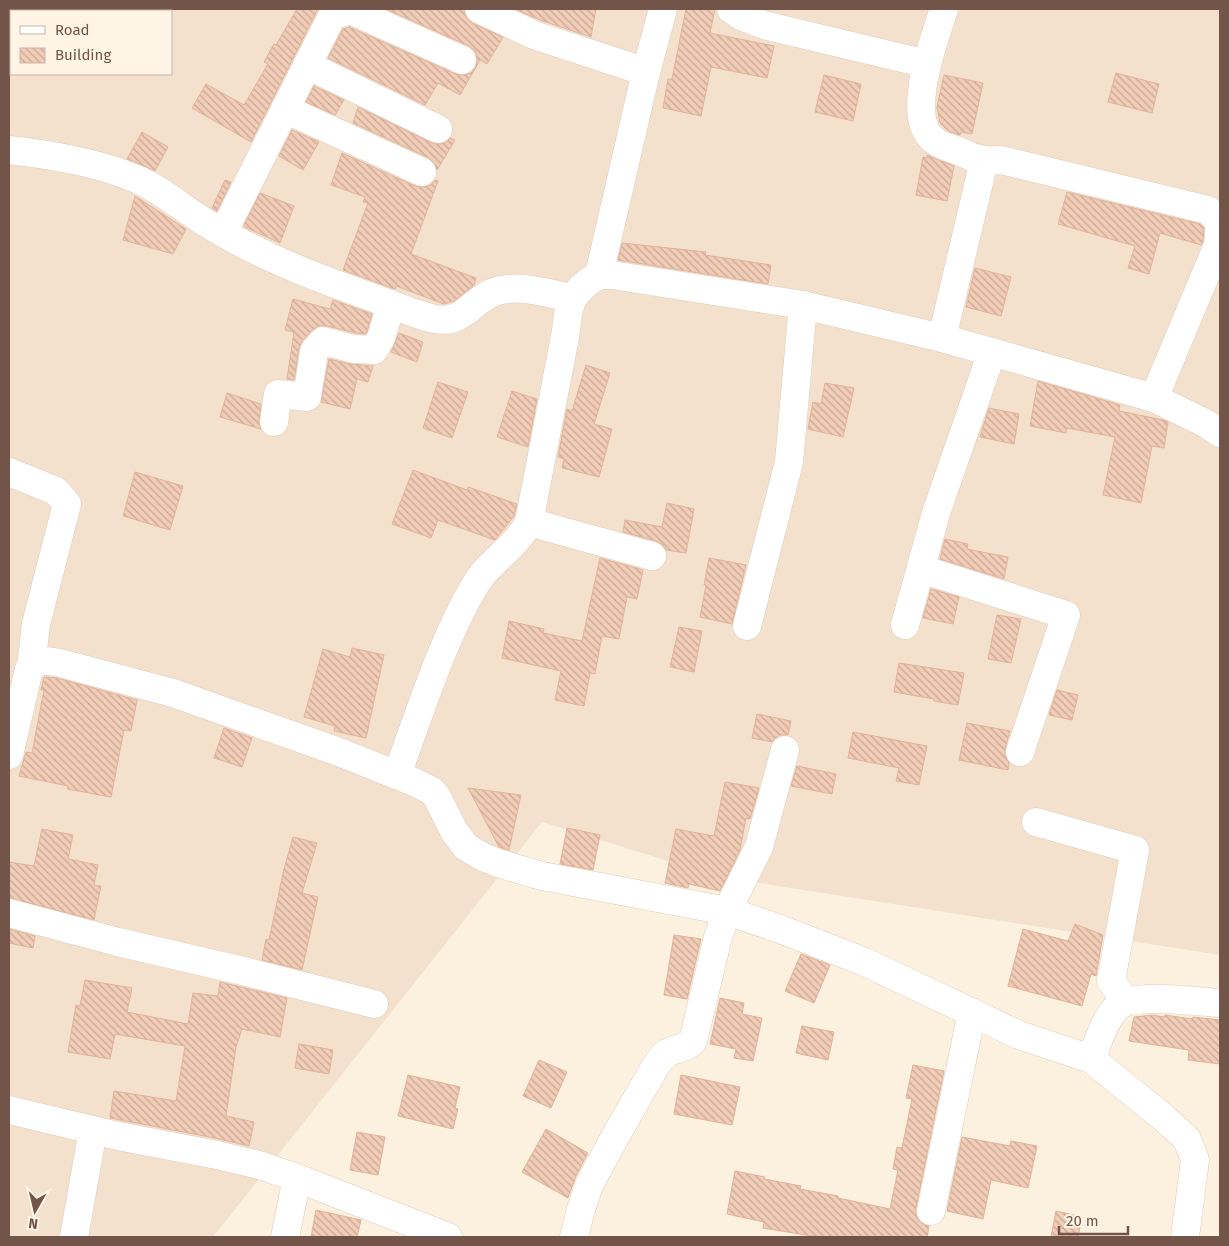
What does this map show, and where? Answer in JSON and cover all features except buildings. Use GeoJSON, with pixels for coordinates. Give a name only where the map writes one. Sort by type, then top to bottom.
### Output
{"type":"FeatureCollection","features":[{"type":"Feature","properties":{"kind":"street"},"geometry":{"type":"LineString","coordinates":[[479,9],[534,35],[646,72]]}},
{"type":"Feature","properties":{"kind":"street"},"geometry":{"type":"LineString","coordinates":[[397,775],[437,667],[478,579],[516,542],[529,522],[572,298],[577,291],[599,274],[646,72],[663,9]]}},
{"type":"Feature","properties":{"kind":"street"},"geometry":{"type":"LineString","coordinates":[[731,9],[743,17],[764,25],[927,64]]}},
{"type":"Feature","properties":{"kind":"street"},"geometry":{"type":"LineString","coordinates":[[944,9],[927,64],[921,112],[924,128],[935,141],[984,161],[1001,160],[1208,210],[1220,221],[1218,245],[1154,398]]}},
{"type":"Feature","properties":{"kind":"street"},"geometry":{"type":"LineString","coordinates":[[223,233],[332,16],[350,10],[462,60]]}},
{"type":"Feature","properties":{"kind":"street"},"geometry":{"type":"LineString","coordinates":[[307,65],[438,129]]}},
{"type":"Feature","properties":{"kind":"street"},"geometry":{"type":"LineString","coordinates":[[285,109],[422,172]]}},
{"type":"Feature","properties":{"kind":"street"},"geometry":{"type":"LineString","coordinates":[[9,150],[59,157],[128,176],[154,188],[223,233],[261,253],[302,271],[434,319],[444,320],[458,317],[466,313],[485,296],[497,291],[513,288],[572,298]]}},
{"type":"Feature","properties":{"kind":"street"},"geometry":{"type":"LineString","coordinates":[[942,338],[984,161]]}},
{"type":"Feature","properties":{"kind":"street"},"geometry":{"type":"LineString","coordinates":[[599,274],[803,305],[942,338],[1154,398],[1206,423],[1220,433]]}},
{"type":"Feature","properties":{"kind":"street"},"geometry":{"type":"LineString","coordinates":[[274,422],[278,394],[307,397],[314,352],[323,341],[354,349],[374,350],[381,338],[391,304]]}},
{"type":"Feature","properties":{"kind":"street"},"geometry":{"type":"LineString","coordinates":[[747,626],[789,462],[803,305]]}},
{"type":"Feature","properties":{"kind":"street"},"geometry":{"type":"LineString","coordinates":[[905,625],[936,513],[992,352]]}},
{"type":"Feature","properties":{"kind":"street"},"geometry":{"type":"LineString","coordinates":[[9,472],[56,491],[67,504],[36,624],[31,667],[9,755]]}},
{"type":"Feature","properties":{"kind":"street"},"geometry":{"type":"LineString","coordinates":[[529,522],[652,556]]}},
{"type":"Feature","properties":{"kind":"street"},"geometry":{"type":"LineString","coordinates":[[921,569],[1066,615],[1020,752]]}},
{"type":"Feature","properties":{"kind":"street"},"geometry":{"type":"LineString","coordinates":[[31,667],[38,661],[44,660],[143,684],[274,728],[397,775],[432,791],[454,832],[466,847],[492,860],[542,876],[727,911],[865,962],[1019,1035],[1091,1059],[1187,1138],[1195,1160],[1185,1237]]}},
{"type":"Feature","properties":{"kind":"street"},"geometry":{"type":"LineString","coordinates":[[574,1237],[590,1183],[654,1069],[667,1053],[688,1046],[693,1041],[724,917],[759,847],[786,750]]}},
{"type":"Feature","properties":{"kind":"street"},"geometry":{"type":"LineString","coordinates":[[1036,822],[1135,850],[1111,981],[1126,1001]]}},
{"type":"Feature","properties":{"kind":"street"},"geometry":{"type":"LineString","coordinates":[[9,913],[118,942],[374,1004]]}},
{"type":"Feature","properties":{"kind":"street"},"geometry":{"type":"LineString","coordinates":[[1091,1059],[1110,1016],[1117,1007],[1126,1001],[1148,998],[1220,1003]]}},
{"type":"Feature","properties":{"kind":"street"},"geometry":{"type":"LineString","coordinates":[[931,1211],[972,1012]]}},
{"type":"Feature","properties":{"kind":"street"},"geometry":{"type":"LineString","coordinates":[[9,1110],[93,1130],[232,1158],[297,1178],[448,1237]]}},
{"type":"Feature","properties":{"kind":"street"},"geometry":{"type":"LineString","coordinates":[[74,1237],[93,1130]]}},
{"type":"Feature","properties":{"kind":"street"},"geometry":{"type":"LineString","coordinates":[[285,1237],[297,1178]]}},
{"type":"Feature","properties":{"kind":"shaded area"},"geometry":{"type":"Polygon","coordinates":[[[9,9],[1220,9],[1220,955],[720,877],[542,822],[213,1237],[9,1237],[9,9]]]}}]}
